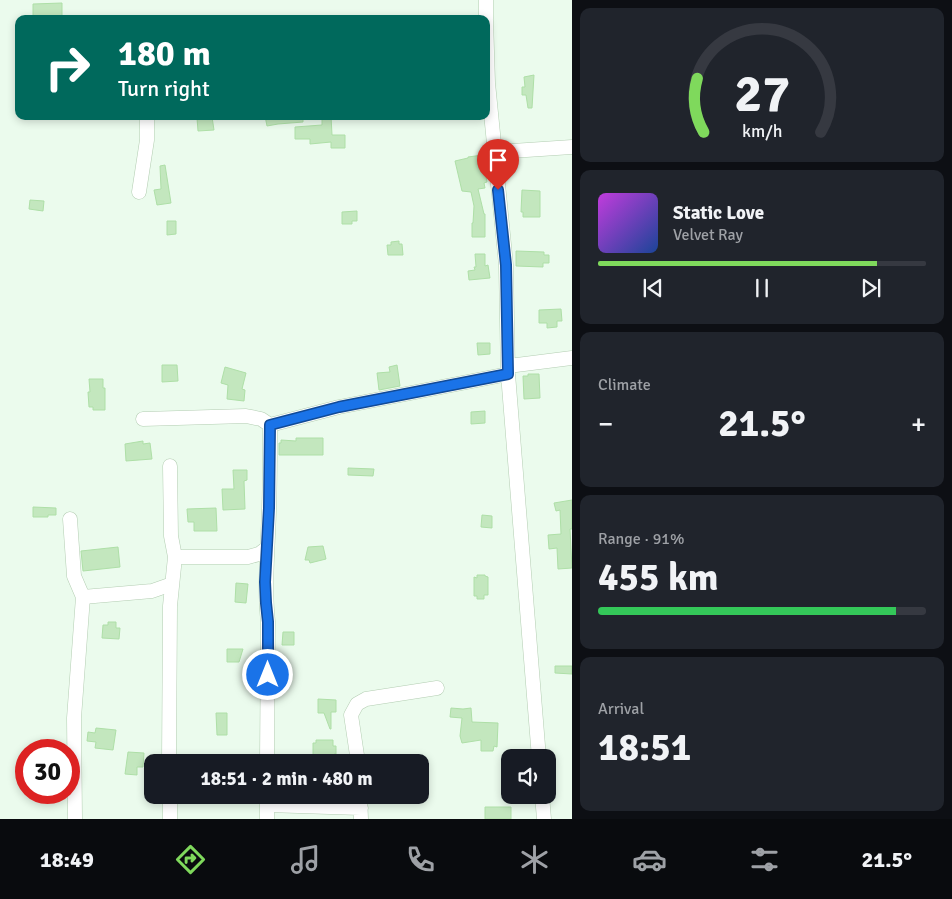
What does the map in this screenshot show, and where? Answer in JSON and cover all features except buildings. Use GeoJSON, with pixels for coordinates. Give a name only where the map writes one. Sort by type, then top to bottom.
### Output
{"type":"FeatureCollection","features":[{"type":"Feature","properties":{"kind":"street"},"geometry":{"type":"LineString","coordinates":[[486,0],[486,15]]}},
{"type":"Feature","properties":{"kind":"street"},"geometry":{"type":"LineString","coordinates":[[490,103],[506,265],[508,370],[538,749]]}},
{"type":"Feature","properties":{"kind":"street"},"geometry":{"type":"LineString","coordinates":[[139,192],[147,140],[147,120]]}},
{"type":"Feature","properties":{"kind":"street"},"geometry":{"type":"LineString","coordinates":[[495,152],[572,146]]}},
{"type":"Feature","properties":{"kind":"street"},"geometry":{"type":"LineString","coordinates":[[143,419],[246,416],[261,419],[270,425],[339,407],[572,358]]}},
{"type":"Feature","properties":{"kind":"street"},"geometry":{"type":"LineString","coordinates":[[267,754],[268,622],[265,582],[269,508],[270,425]]}},
{"type":"Feature","properties":{"kind":"street"},"geometry":{"type":"LineString","coordinates":[[169,754],[170,606],[175,557],[171,536],[170,466]]}},
{"type":"Feature","properties":{"kind":"street"},"geometry":{"type":"LineString","coordinates":[[70,519],[74,576],[83,596],[74,718],[75,819]]}},
{"type":"Feature","properties":{"kind":"street"},"geometry":{"type":"LineString","coordinates":[[175,557],[248,557],[259,554],[267,548]]}},
{"type":"Feature","properties":{"kind":"street"},"geometry":{"type":"LineString","coordinates":[[83,596],[152,591],[172,584]]}},
{"type":"Feature","properties":{"kind":"street"},"geometry":{"type":"LineString","coordinates":[[357,754],[351,715],[357,704],[366,699],[437,688]]}},
{"type":"Feature","properties":{"kind":"street"},"geometry":{"type":"LineString","coordinates":[[170,804],[170,819]]}},
{"type":"Feature","properties":{"kind":"street"},"geometry":{"type":"LineString","coordinates":[[543,804],[544,819]]}},
{"type":"Feature","properties":{"kind":"street"},"geometry":{"type":"LineString","coordinates":[[267,806],[360,807]]}},
{"type":"Feature","properties":{"kind":"route"},"geometry":{"type":"LineString","coordinates":[[268,675],[268,622],[265,582],[269,508],[270,425],[339,407],[508,374],[506,265],[498,190]]}}]}
